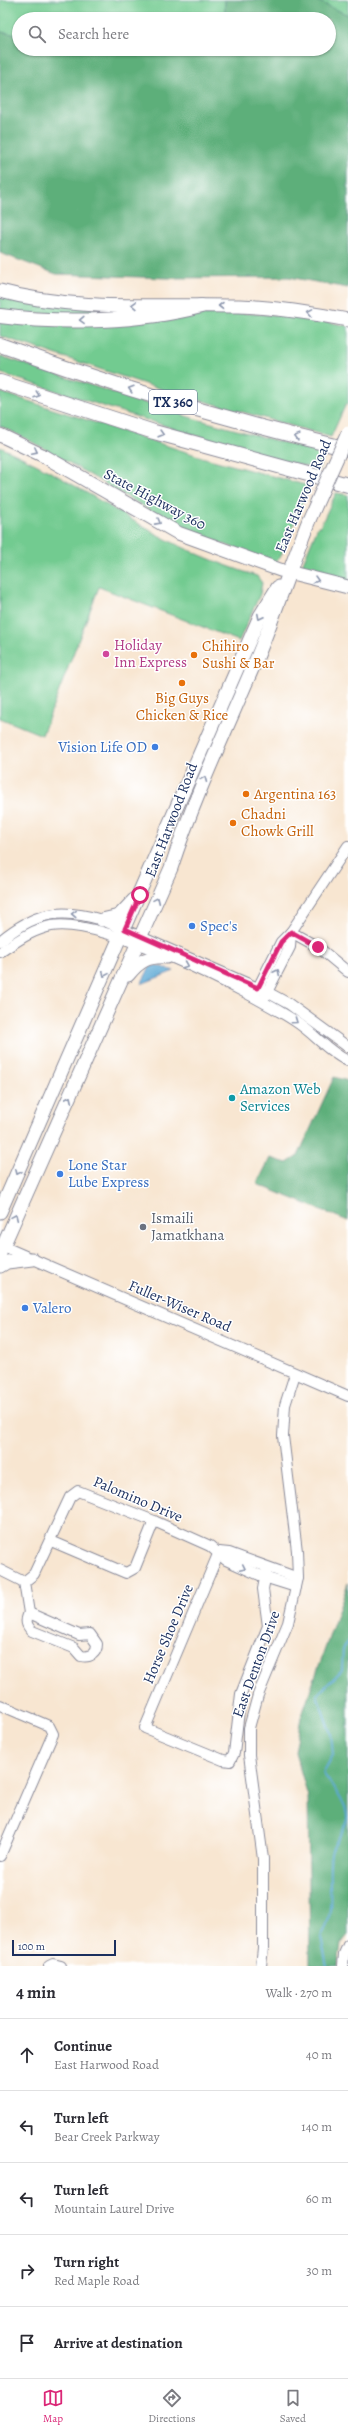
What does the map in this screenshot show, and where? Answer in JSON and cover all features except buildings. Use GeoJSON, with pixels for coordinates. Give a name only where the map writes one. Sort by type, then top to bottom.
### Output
{"type":"FeatureCollection","features":[{"type":"Feature","properties":{"kind":"highway"},"geometry":{"type":"LineString","coordinates":[[0,316],[25,319],[84,320],[176,313],[201,306]]}},
{"type":"Feature","properties":{"kind":"highway","name":"TX 360"},"geometry":{"type":"LineString","coordinates":[[0,345],[111,383],[203,411],[348,449]]}},
{"type":"Feature","properties":{"kind":"highway","name":"TX 360"},"geometry":{"type":"LineString","coordinates":[[0,382],[161,434],[348,485]]}},
{"type":"Feature","properties":{"kind":"main road"},"geometry":{"type":"LineString","coordinates":[[0,291],[45,300],[84,304],[201,306],[294,310],[348,320]]}},
{"type":"Feature","properties":{"kind":"main road","name":"East Harwood Road"},"geometry":{"type":"LineString","coordinates":[[1,1248],[171,868],[188,817],[273,619],[288,572],[348,432]]}},
{"type":"Feature","properties":{"kind":"main road","name":"State Highway 360"},"geometry":{"type":"LineString","coordinates":[[0,435],[44,456],[178,533],[288,572],[348,587]]}},
{"type":"Feature","properties":{"kind":"main road","name":"East Harwood Road"},"geometry":{"type":"LineString","coordinates":[[1,1209],[123,934],[260,616],[288,572]]}},
{"type":"Feature","properties":{"kind":"main road"},"geometry":{"type":"LineString","coordinates":[[205,742],[218,746]]}},
{"type":"Feature","properties":{"kind":"main road"},"geometry":{"type":"LineString","coordinates":[[102,920],[119,916],[140,895]]}},
{"type":"Feature","properties":{"kind":"main road"},"geometry":{"type":"LineString","coordinates":[[113,1000],[137,963],[153,956],[167,957]]}},
{"type":"Feature","properties":{"kind":"main road"},"geometry":{"type":"LineString","coordinates":[[33,1138],[47,1145]]}},
{"type":"Feature","properties":{"kind":"main road"},"geometry":{"type":"LineString","coordinates":[[0,1266],[7,1262],[32,1259]]}},
{"type":"Feature","properties":{"kind":"street"},"geometry":{"type":"LineString","coordinates":[[260,995],[290,947],[291,932],[346,852]]}},
{"type":"Feature","properties":{"kind":"street"},"geometry":{"type":"LineString","coordinates":[[0,941],[20,924],[50,915],[81,914],[102,920],[123,934]]}},
{"type":"Feature","properties":{"kind":"street"},"geometry":{"type":"LineString","coordinates":[[0,952],[31,932],[51,926],[77,926],[123,934],[260,995],[348,1061]]}},
{"type":"Feature","properties":{"kind":"street"},"geometry":{"type":"LineString","coordinates":[[291,932],[318,947],[348,972]]}},
{"type":"Feature","properties":{"kind":"street"},"geometry":{"type":"LineString","coordinates":[[139,940],[167,957],[229,984],[289,1004],[348,1048]]}},
{"type":"Feature","properties":{"kind":"street","name":"Fuller-Wiser Road"},"geometry":{"type":"LineString","coordinates":[[1,1248],[32,1259],[348,1396]]}},
{"type":"Feature","properties":{"kind":"street","name":"East Denton Drive"},"geometry":{"type":"LineString","coordinates":[[261,1966],[263,1948],[264,1859],[249,1755],[249,1728],[258,1695],[288,1623],[297,1583],[297,1551],[283,1436],[285,1405],[295,1374]]}},
{"type":"Feature","properties":{"kind":"street","name":"Palomino Drive"},"geometry":{"type":"LineString","coordinates":[[24,1582],[34,1574],[51,1541],[70,1497],[78,1491],[154,1520],[218,1552],[226,1560],[297,1583]]}},
{"type":"Feature","properties":{"kind":"street"},"geometry":{"type":"LineString","coordinates":[[51,1541],[126,1573],[135,1568],[154,1520]]}},
{"type":"Feature","properties":{"kind":"street","name":"Horse Shoe Drive"},"geometry":{"type":"LineString","coordinates":[[218,1552],[145,1728],[223,1760],[230,1760],[234,1753],[234,1741],[241,1694],[268,1626],[264,1600],[265,1573]]}},
{"type":"Feature","properties":{"kind":"street"},"geometry":{"type":"LineString","coordinates":[[0,1570],[24,1582],[29,1613],[26,1619],[27,1626],[32,1631],[74,1648],[81,1656],[89,1656],[95,1652],[97,1644],[90,1634],[79,1635],[29,1613]]}},
{"type":"Feature","properties":{"kind":"street"},"geometry":{"type":"LineString","coordinates":[[0,1705],[52,1728],[53,1734],[0,1856]]}},
{"type":"Feature","properties":{"kind":"street"},"geometry":{"type":"LineString","coordinates":[[343,1966],[344,1954],[348,1945]]}},
{"type":"Feature","properties":{"kind":"green space"},"geometry":{"type":"Polygon","coordinates":[[[0,0],[225,0],[225,12],[12,12],[12,34],[0,32],[0,0]]]}},
{"type":"Feature","properties":{"kind":"green space"},"geometry":{"type":"Polygon","coordinates":[[[225,0],[315,0],[348,15],[348,288],[289,277],[167,278],[56,274],[0,253],[0,32],[12,34],[12,56],[336,56],[336,12],[225,12],[225,0]]]}},
{"type":"Feature","properties":{"kind":"green space"},"geometry":{"type":"Polygon","coordinates":[[[315,0],[348,0],[348,15],[315,0]]]}},
{"type":"Feature","properties":{"kind":"green space"},"geometry":{"type":"Polygon","coordinates":[[[0,296],[107,310],[107,312],[84,314],[0,313],[0,296]]]}},
{"type":"Feature","properties":{"kind":"green space"},"geometry":{"type":"Polygon","coordinates":[[[235,313],[299,316],[348,326],[348,405],[346,404],[331,437],[151,386],[0,336],[0,320],[235,313]]]}},
{"type":"Feature","properties":{"kind":"green space"},"geometry":{"type":"Polygon","coordinates":[[[0,356],[189,417],[325,454],[318,470],[219,443],[0,373],[0,356]]]}},
{"type":"Feature","properties":{"kind":"green space"},"geometry":{"type":"Polygon","coordinates":[[[0,392],[205,458],[309,486],[280,558],[274,562],[187,529],[131,499],[45,449],[0,426],[0,392]]]}},
{"type":"Feature","properties":{"kind":"green space"},"geometry":{"type":"Polygon","coordinates":[[[0,447],[60,477],[156,534],[205,557],[257,576],[262,583],[260,594],[239,641],[99,587],[42,735],[0,718],[0,447]]]}},
{"type":"Feature","properties":{"kind":"green space"},"geometry":{"type":"Polygon","coordinates":[[[336,493],[348,495],[348,582],[300,570],[318,526],[320,527],[336,493]]]}},
{"type":"Feature","properties":{"kind":"green space"},"geometry":{"type":"Polygon","coordinates":[[[334,1077],[348,1081],[348,1221],[257,1184],[270,1158],[287,1163],[298,1156],[334,1077]]]}},
{"type":"Feature","properties":{"kind":"green space"},"geometry":{"type":"Polygon","coordinates":[[[348,1583],[348,1935],[341,1944],[338,1966],[310,1966],[308,1796],[295,1752],[301,1717],[348,1583]]]}},
{"type":"Feature","properties":{"kind":"water"},"geometry":{"type":"Polygon","coordinates":[[[156,965],[174,971],[141,984],[150,967],[156,965]]]}},
{"type":"Feature","properties":{"kind":"waterway"},"geometry":{"type":"LineString","coordinates":[[327,1966],[321,1937],[329,1916],[331,1854],[334,1845],[346,1823],[347,1813],[342,1801],[323,1773],[333,1755],[331,1734],[317,1695],[342,1670],[343,1647],[348,1641]]}},
{"type":"Feature","properties":{"kind":"place","name":"Holiday Inn Express"},"geometry":{"type":"Point","coordinates":[106,654]}},
{"type":"Feature","properties":{"kind":"place","name":"Chihiro Sushi & Bar"},"geometry":{"type":"Point","coordinates":[194,655]}},
{"type":"Feature","properties":{"kind":"place","name":"Big Guys Chicken & Rice"},"geometry":{"type":"Point","coordinates":[182,683]}},
{"type":"Feature","properties":{"kind":"place","name":"Vision Life OD"},"geometry":{"type":"Point","coordinates":[155,747]}},
{"type":"Feature","properties":{"kind":"place","name":"Argentina 163"},"geometry":{"type":"Point","coordinates":[246,794]}},
{"type":"Feature","properties":{"kind":"place","name":"Chadni Chowk Grill"},"geometry":{"type":"Point","coordinates":[233,823]}},
{"type":"Feature","properties":{"kind":"place","name":"Spec's"},"geometry":{"type":"Point","coordinates":[192,926]}},
{"type":"Feature","properties":{"kind":"place","name":"Amazon Web Services"},"geometry":{"type":"Point","coordinates":[232,1098]}},
{"type":"Feature","properties":{"kind":"place","name":"Lone Star Lube Express"},"geometry":{"type":"Point","coordinates":[60,1174]}},
{"type":"Feature","properties":{"kind":"place","name":"Ismaili Jamatkhana"},"geometry":{"type":"Point","coordinates":[143,1227]}},
{"type":"Feature","properties":{"kind":"place","name":"Valero"},"geometry":{"type":"Point","coordinates":[25,1308]}},
{"type":"Feature","properties":{"kind":"route"},"geometry":{"type":"LineString","coordinates":[[140,895],[125,929],[258,988],[281,942],[291,932],[318,947]]}}]}
